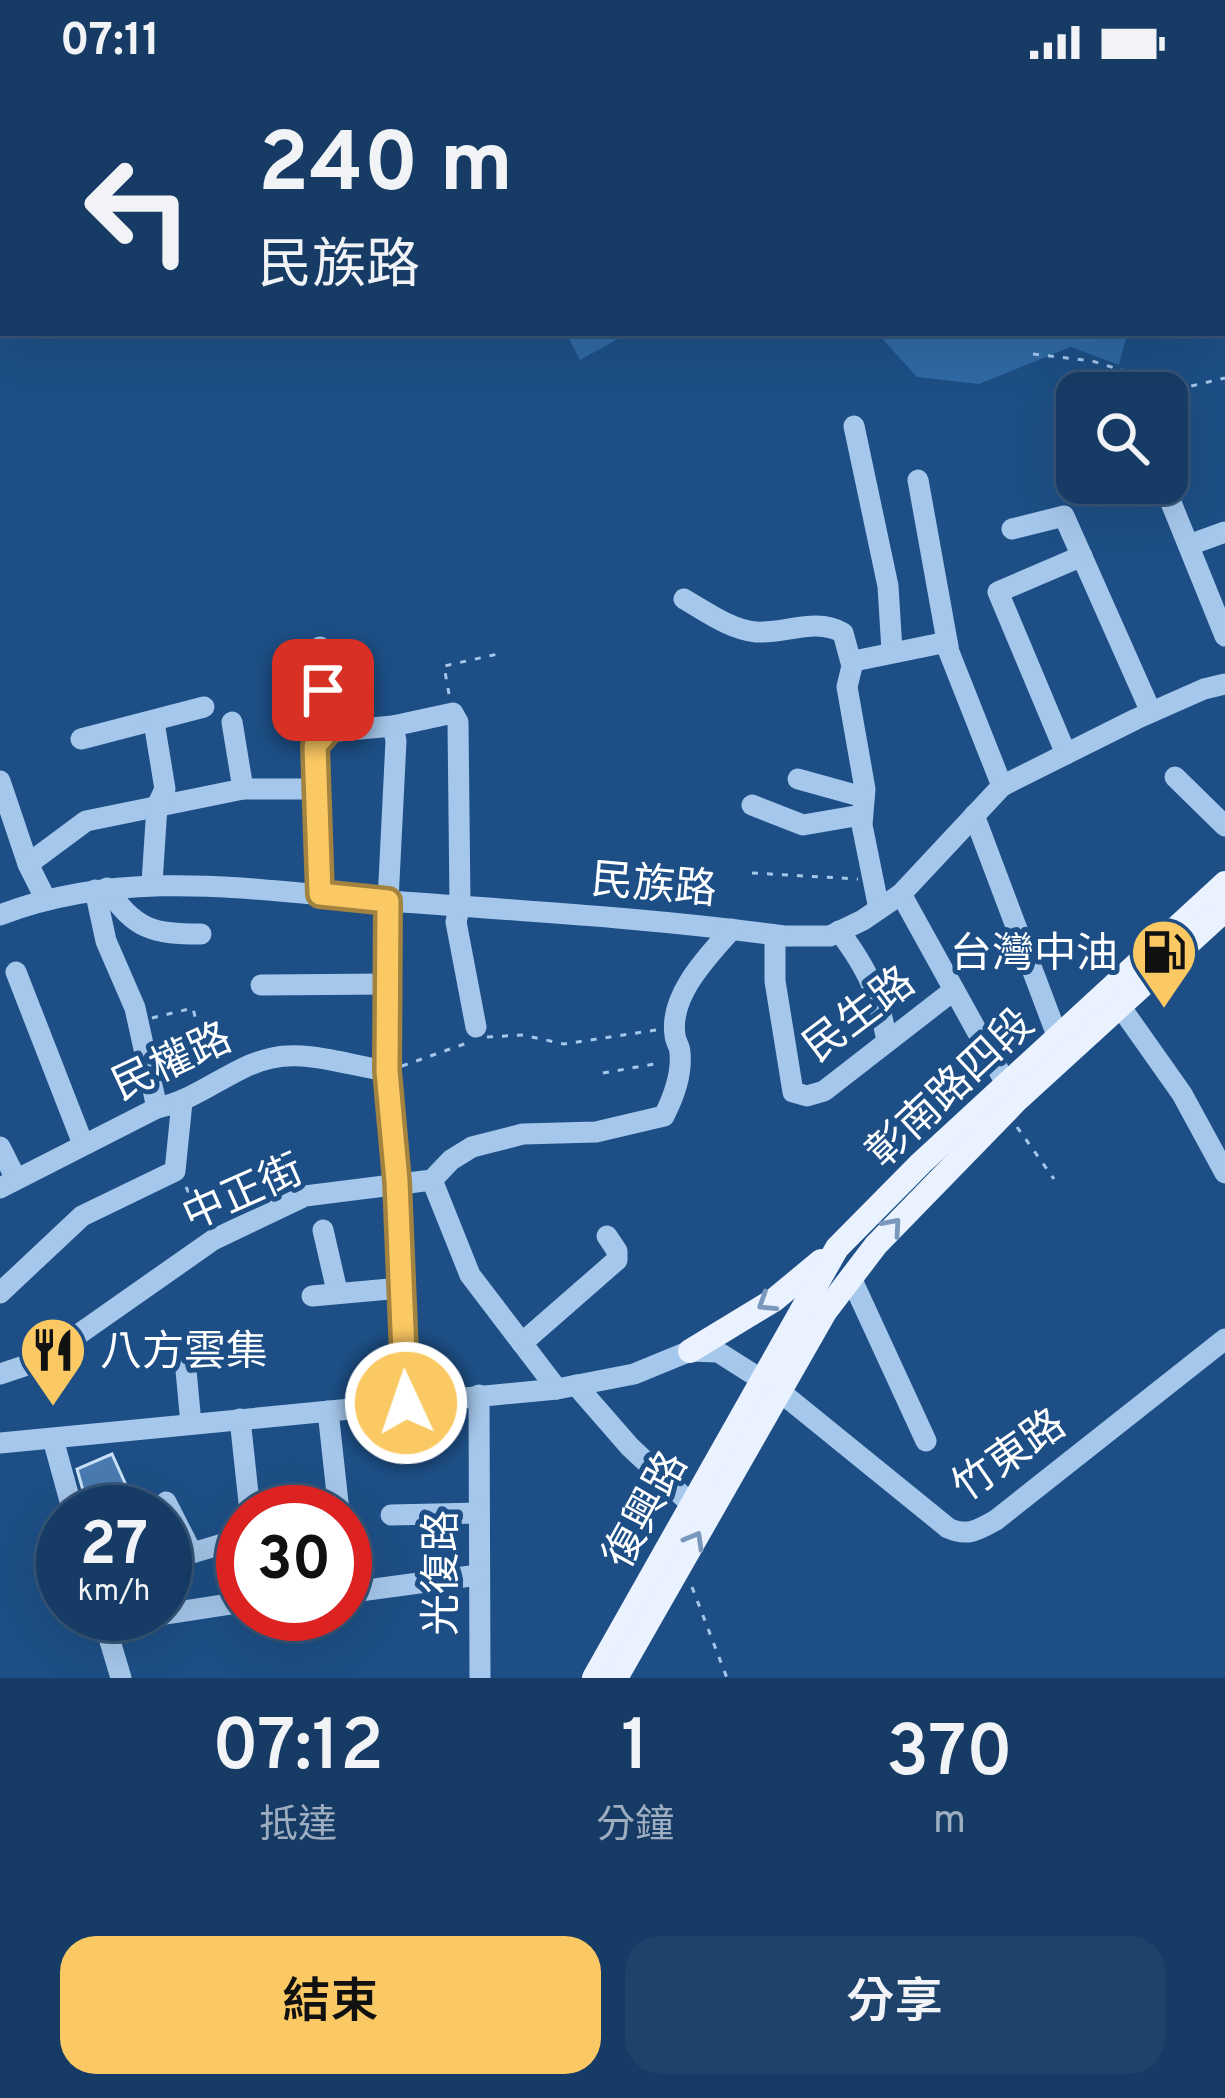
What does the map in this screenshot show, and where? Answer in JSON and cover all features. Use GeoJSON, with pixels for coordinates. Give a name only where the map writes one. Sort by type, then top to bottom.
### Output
{"type":"FeatureCollection","features":[{"type":"Feature","properties":{"kind":"main road","name":"彰南路四段"},"geometry":{"type":"LineString","coordinates":[[770,1384],[837,1248],[1220,906]]}},
{"type":"Feature","properties":{"kind":"main road","name":"彰南路四段"},"geometry":{"type":"LineString","coordinates":[[770,1384],[920,1195],[1058,1038],[1116,998]]}},
{"type":"Feature","properties":{"kind":"main road"},"geometry":{"type":"LineString","coordinates":[[690,1351],[774,1300],[837,1248]]}},
{"type":"Feature","properties":{"kind":"main road","name":"復興路"},"geometry":{"type":"LineString","coordinates":[[594,1678],[691,1504],[770,1384]]}},
{"type":"Feature","properties":{"kind":"main road","name":"復興路"},"geometry":{"type":"LineString","coordinates":[[616,1678],[682,1564],[770,1384]]}},
{"type":"Feature","properties":{"kind":"street"},"geometry":{"type":"LineString","coordinates":[[854,426],[888,586],[892,651]]}},
{"type":"Feature","properties":{"kind":"street"},"geometry":{"type":"LineString","coordinates":[[918,480],[947,642],[1002,786]]}},
{"type":"Feature","properties":{"kind":"street"},"geometry":{"type":"LineString","coordinates":[[1172,505],[1225,636]]}},
{"type":"Feature","properties":{"kind":"street"},"geometry":{"type":"LineString","coordinates":[[1012,529],[1064,516],[1151,712]]}},
{"type":"Feature","properties":{"kind":"street"},"geometry":{"type":"LineString","coordinates":[[1189,545],[1225,532]]}},
{"type":"Feature","properties":{"kind":"street"},"geometry":{"type":"LineString","coordinates":[[1066,754],[998,592],[1082,556]]}},
{"type":"Feature","properties":{"kind":"street"},"geometry":{"type":"LineString","coordinates":[[684,599],[754,632],[836,628],[843,633],[852,666]]}},
{"type":"Feature","properties":{"kind":"street"},"geometry":{"type":"LineString","coordinates":[[878,909],[847,687],[852,666],[892,651],[947,642]]}},
{"type":"Feature","properties":{"kind":"street"},"geometry":{"type":"LineString","coordinates":[[320,647],[327,732]]}},
{"type":"Feature","properties":{"kind":"street","name":"民族路"},"geometry":{"type":"LineString","coordinates":[[0,915],[46,900],[152,883],[830,936],[901,894],[1002,786],[1151,712],[1225,683]]}},
{"type":"Feature","properties":{"kind":"street"},"geometry":{"type":"LineString","coordinates":[[81,739],[204,707]]}},
{"type":"Feature","properties":{"kind":"street"},"geometry":{"type":"LineString","coordinates":[[320,894],[315,746],[327,732],[394,726],[453,713],[458,722],[460,905],[456,922],[475,1036]]}},
{"type":"Feature","properties":{"kind":"street"},"geometry":{"type":"LineString","coordinates":[[152,883],[157,806],[165,789],[154,722]]}},
{"type":"Feature","properties":{"kind":"street"},"geometry":{"type":"LineString","coordinates":[[232,722],[243,788]]}},
{"type":"Feature","properties":{"kind":"street"},"geometry":{"type":"LineString","coordinates":[[394,726],[387,1071],[397,1181],[406,1403]]}},
{"type":"Feature","properties":{"kind":"street"},"geometry":{"type":"LineString","coordinates":[[1175,777],[1225,826]]}},
{"type":"Feature","properties":{"kind":"street"},"geometry":{"type":"LineString","coordinates":[[798,779],[862,806]]}},
{"type":"Feature","properties":{"kind":"street"},"geometry":{"type":"LineString","coordinates":[[0,781],[28,864],[46,900]]}},
{"type":"Feature","properties":{"kind":"street"},"geometry":{"type":"LineString","coordinates":[[28,864],[86,820],[243,788],[316,789]]}},
{"type":"Feature","properties":{"kind":"street"},"geometry":{"type":"LineString","coordinates":[[752,805],[803,825],[862,806]]}},
{"type":"Feature","properties":{"kind":"street"},"geometry":{"type":"LineString","coordinates":[[974,815],[1058,1038]]}},
{"type":"Feature","properties":{"kind":"street"},"geometry":{"type":"LineString","coordinates":[[101,889],[151,931],[201,934]]}},
{"type":"Feature","properties":{"kind":"street"},"geometry":{"type":"LineString","coordinates":[[101,889],[106,941],[138,1022],[157,1108]]}},
{"type":"Feature","properties":{"kind":"street"},"geometry":{"type":"LineString","coordinates":[[901,894],[1009,1099]]}},
{"type":"Feature","properties":{"kind":"street"},"geometry":{"type":"LineString","coordinates":[[691,1504],[521,1343],[470,1275],[432,1180],[472,1147],[523,1134],[596,1132],[664,1116],[676,1093],[679,1006],[691,981],[732,929]]}},
{"type":"Feature","properties":{"kind":"street"},"geometry":{"type":"LineString","coordinates":[[839,932],[872,980],[887,1041]]}},
{"type":"Feature","properties":{"kind":"street","name":"民生路"},"geometry":{"type":"LineString","coordinates":[[776,935],[775,980],[793,1092],[808,1096],[824,1091],[953,990]]}},
{"type":"Feature","properties":{"kind":"street"},"geometry":{"type":"LineString","coordinates":[[16,973],[83,1144]]}},
{"type":"Feature","properties":{"kind":"street"},"geometry":{"type":"LineString","coordinates":[[261,985],[388,984]]}},
{"type":"Feature","properties":{"kind":"street"},"geometry":{"type":"LineString","coordinates":[[1116,998],[1182,1094],[1225,1173]]}},
{"type":"Feature","properties":{"kind":"street","name":"民權路"},"geometry":{"type":"LineString","coordinates":[[8,1184],[157,1108],[182,1102],[274,1057],[387,1071]]}},
{"type":"Feature","properties":{"kind":"street"},"geometry":{"type":"LineString","coordinates":[[0,1293],[82,1216],[175,1171],[182,1102]]}},
{"type":"Feature","properties":{"kind":"street"},"geometry":{"type":"LineString","coordinates":[[0,1147],[8,1184]]}},
{"type":"Feature","properties":{"kind":"street","name":"中正街"},"geometry":{"type":"LineString","coordinates":[[0,1373],[42,1360],[213,1240],[305,1196],[432,1180]]}},
{"type":"Feature","properties":{"kind":"street"},"geometry":{"type":"LineString","coordinates":[[323,1230],[337,1292]]}},
{"type":"Feature","properties":{"kind":"street"},"geometry":{"type":"LineString","coordinates":[[521,1343],[617,1260],[607,1237]]}},
{"type":"Feature","properties":{"kind":"street"},"geometry":{"type":"LineString","coordinates":[[851,1278],[926,1441]]}},
{"type":"Feature","properties":{"kind":"street"},"geometry":{"type":"LineString","coordinates":[[312,1296],[401,1288]]}},
{"type":"Feature","properties":{"kind":"street","name":"竹東路"},"geometry":{"type":"LineString","coordinates":[[770,1384],[961,1534],[996,1520],[1225,1339]]}},
{"type":"Feature","properties":{"kind":"street"},"geometry":{"type":"LineString","coordinates":[[0,1443],[567,1387],[634,1374],[690,1351],[718,1352],[770,1384]]}},
{"type":"Feature","properties":{"kind":"street"},"geometry":{"type":"LineString","coordinates":[[186,1370],[191,1424]]}},
{"type":"Feature","properties":{"kind":"street","name":"光復路"},"geometry":{"type":"LineString","coordinates":[[479,1395],[480,1678]]}},
{"type":"Feature","properties":{"kind":"street"},"geometry":{"type":"LineString","coordinates":[[328,1411],[336,1485]]}},
{"type":"Feature","properties":{"kind":"street"},"geometry":{"type":"LineString","coordinates":[[240,1419],[247,1485]]}},
{"type":"Feature","properties":{"kind":"street"},"geometry":{"type":"LineString","coordinates":[[53,1439],[66,1485]]}},
{"type":"Feature","properties":{"kind":"street"},"geometry":{"type":"LineString","coordinates":[[391,1515],[478,1513]]}},
{"type":"Feature","properties":{"kind":"street"},"geometry":{"type":"LineString","coordinates":[[372,1590],[478,1576]]}},
{"type":"Feature","properties":{"kind":"street"},"geometry":{"type":"LineString","coordinates":[[110,1641],[121,1678]]}},
{"type":"Feature","properties":{"kind":"path"},"geometry":{"type":"LineString","coordinates":[[1033,354],[1092,361],[1170,391],[1225,378]]}},
{"type":"Feature","properties":{"kind":"path"},"geometry":{"type":"LineString","coordinates":[[453,713],[444,666],[498,655]]}},
{"type":"Feature","properties":{"kind":"path"},"geometry":{"type":"LineString","coordinates":[[752,872],[873,880]]}},
{"type":"Feature","properties":{"kind":"path"},"geometry":{"type":"LineString","coordinates":[[138,1022],[193,1008],[211,1089]]}},
{"type":"Feature","properties":{"kind":"path"},"geometry":{"type":"LineString","coordinates":[[387,1071],[475,1036],[523,1035],[564,1044],[655,1030],[675,1035]]}},
{"type":"Feature","properties":{"kind":"path"},"geometry":{"type":"LineString","coordinates":[[603,1073],[680,1059]]}},
{"type":"Feature","properties":{"kind":"path"},"geometry":{"type":"LineString","coordinates":[[1009,1099],[1054,1179]]}},
{"type":"Feature","properties":{"kind":"path"},"geometry":{"type":"LineString","coordinates":[[175,1171],[213,1240]]}},
{"type":"Feature","properties":{"kind":"path"},"geometry":{"type":"LineString","coordinates":[[682,1564],[727,1678]]}},
{"type":"Feature","properties":{"kind":"shaded area"},"geometry":{"type":"Polygon","coordinates":[[[568,336],[624,336],[580,360],[568,336]]]}},
{"type":"Feature","properties":{"kind":"shaded area"},"geometry":{"type":"Polygon","coordinates":[[[880,336],[1126,336],[1119,365],[1071,347],[979,384],[917,377],[880,336]]]}},
{"type":"Feature","properties":{"kind":"building"},"geometry":{"type":"Polygon","coordinates":[[[112,1454],[126,1485],[82,1485],[77,1469],[112,1454]]]}},
{"type":"Feature","properties":{"kind":"place","name":"台灣中油"},"geometry":{"type":"Point","coordinates":[1164,1011]}},
{"type":"Feature","properties":{"kind":"place","name":"八方雲集"},"geometry":{"type":"Point","coordinates":[53,1409]}},
{"type":"Feature","properties":{"kind":"route"},"geometry":{"type":"LineString","coordinates":[[323,690],[327,732],[315,746],[320,894],[388,901],[387,1071],[397,1181],[406,1403]]}}]}
